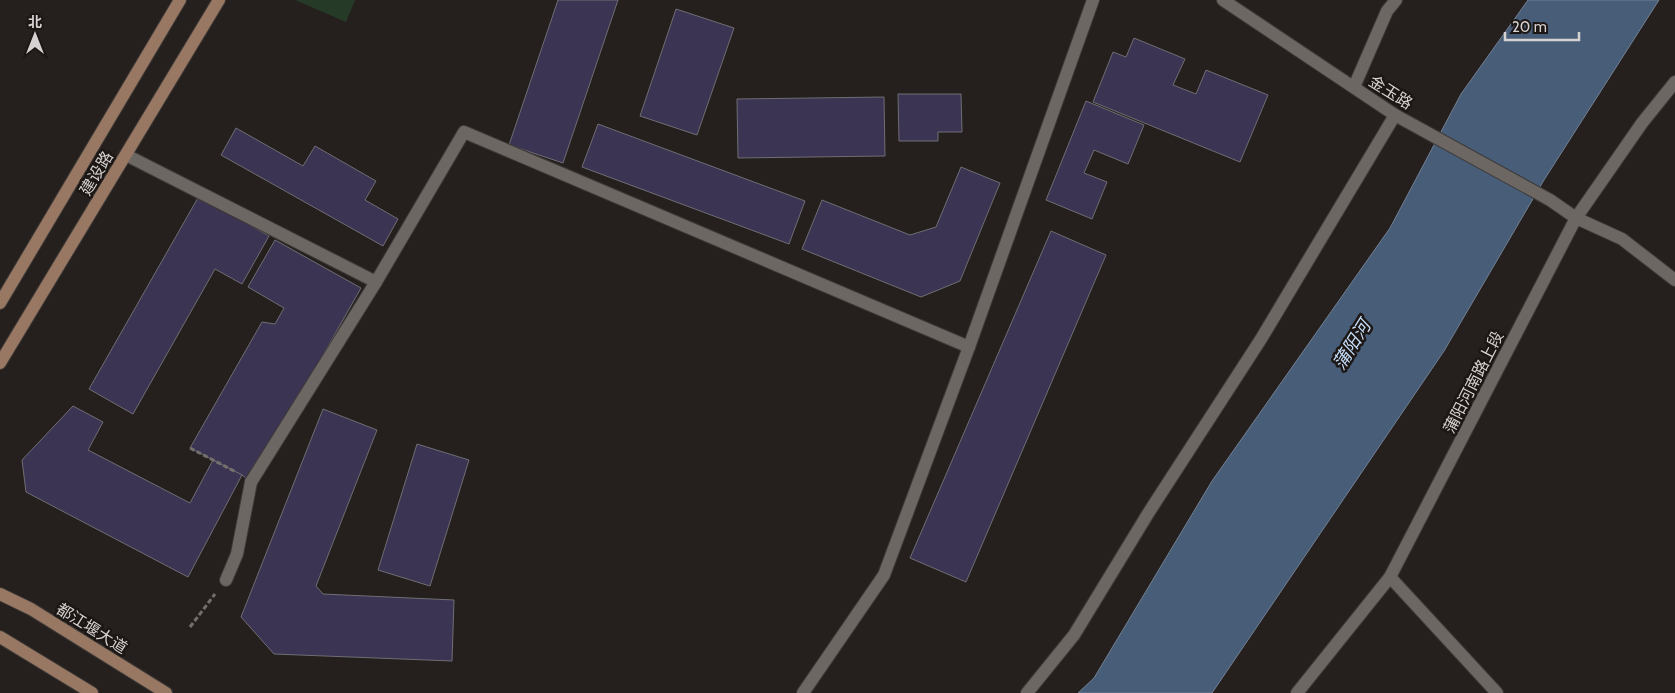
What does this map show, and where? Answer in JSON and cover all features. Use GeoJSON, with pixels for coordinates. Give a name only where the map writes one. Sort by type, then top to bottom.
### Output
{"type":"FeatureCollection","features":[{"type":"Feature","properties":{"kind":"main road","name":"建设路"},"geometry":{"type":"LineString","coordinates":[[0,303],[180,0]]}},
{"type":"Feature","properties":{"kind":"main road","name":"建设路"},"geometry":{"type":"LineString","coordinates":[[0,363],[220,0]]}},
{"type":"Feature","properties":{"kind":"main road","name":"都江堰大道"},"geometry":{"type":"LineString","coordinates":[[0,594],[32,609],[166,693]]}},
{"type":"Feature","properties":{"kind":"main road"},"geometry":{"type":"LineString","coordinates":[[0,637],[92,693]]}},
{"type":"Feature","properties":{"kind":"street"},"geometry":{"type":"LineString","coordinates":[[803,693],[884,574],[969,348],[1093,0]]}},
{"type":"Feature","properties":{"kind":"street","name":"金玉路"},"geometry":{"type":"LineString","coordinates":[[1223,0],[1394,115],[1550,200],[1576,218]]}},
{"type":"Feature","properties":{"kind":"street"},"geometry":{"type":"LineString","coordinates":[[1354,88],[1387,11],[1396,0]]}},
{"type":"Feature","properties":{"kind":"street","name":"蒲阳河南路上段"},"geometry":{"type":"LineString","coordinates":[[1297,693],[1390,577],[1576,218],[1642,123],[1675,82]]}},
{"type":"Feature","properties":{"kind":"street"},"geometry":{"type":"LineString","coordinates":[[1027,693],[1074,635],[1149,512],[1261,339],[1394,115]]}},
{"type":"Feature","properties":{"kind":"street"},"geometry":{"type":"LineString","coordinates":[[226,580],[237,554],[251,482],[376,282],[464,132],[969,348]]}},
{"type":"Feature","properties":{"kind":"street"},"geometry":{"type":"LineString","coordinates":[[126,156],[376,282]]}},
{"type":"Feature","properties":{"kind":"street"},"geometry":{"type":"LineString","coordinates":[[1576,218],[1622,239],[1675,280]]}},
{"type":"Feature","properties":{"kind":"street"},"geometry":{"type":"LineString","coordinates":[[1390,577],[1498,693]]}},
{"type":"Feature","properties":{"kind":"path"},"geometry":{"type":"LineString","coordinates":[[190,448],[242,475],[251,482]]}},
{"type":"Feature","properties":{"kind":"path"},"geometry":{"type":"LineString","coordinates":[[190,627],[226,580]]}},
{"type":"Feature","properties":{"kind":"green space"},"geometry":{"type":"Polygon","coordinates":[[[295,0],[355,0],[346,22],[295,0]]]}},
{"type":"Feature","properties":{"kind":"water","name":"蒲阳河"},"geometry":{"type":"Polygon","coordinates":[[[1528,0],[1659,0],[1544,180],[1444,351],[1212,693],[1078,693],[1094,678],[1212,481],[1390,228],[1461,94],[1528,0]]]}},
{"type":"Feature","properties":{"kind":"building"},"geometry":{"type":"Polygon","coordinates":[[[558,0],[618,0],[563,163],[509,145],[558,0]]]}},
{"type":"Feature","properties":{"kind":"building"},"geometry":{"type":"Polygon","coordinates":[[[676,9],[734,28],[697,135],[640,116],[676,9]]]}},
{"type":"Feature","properties":{"kind":"building"},"geometry":{"type":"Polygon","coordinates":[[[1134,38],[1185,59],[1173,85],[1196,94],[1206,70],[1268,95],[1240,162],[1093,102],[1113,52],[1126,57],[1134,38]]]}},
{"type":"Feature","properties":{"kind":"building"},"geometry":{"type":"Polygon","coordinates":[[[898,94],[961,94],[962,132],[938,132],[938,141],[899,141],[898,94]]]}},
{"type":"Feature","properties":{"kind":"building"},"geometry":{"type":"Polygon","coordinates":[[[884,97],[885,156],[738,158],[737,99],[884,97]]]}},
{"type":"Feature","properties":{"kind":"building"},"geometry":{"type":"Polygon","coordinates":[[[1086,101],[1144,125],[1128,164],[1094,150],[1084,173],[1107,182],[1092,219],[1046,200],[1086,101]]]}},
{"type":"Feature","properties":{"kind":"building"},"geometry":{"type":"Polygon","coordinates":[[[598,124],[805,201],[789,244],[582,167],[598,124]]]}},
{"type":"Feature","properties":{"kind":"building"},"geometry":{"type":"Polygon","coordinates":[[[236,128],[303,166],[315,146],[376,181],[365,200],[398,219],[383,246],[221,155],[236,128]]]}},
{"type":"Feature","properties":{"kind":"building"},"geometry":{"type":"Polygon","coordinates":[[[961,167],[1000,183],[960,281],[921,297],[802,249],[822,200],[910,235],[936,227],[961,167]]]}},
{"type":"Feature","properties":{"kind":"building"},"geometry":{"type":"Polygon","coordinates":[[[199,196],[269,236],[242,284],[215,269],[133,414],[89,389],[199,196]]]}},
{"type":"Feature","properties":{"kind":"building"},"geometry":{"type":"Polygon","coordinates":[[[1051,231],[1106,255],[966,582],[910,558],[1051,231]]]}},
{"type":"Feature","properties":{"kind":"building"},"geometry":{"type":"Polygon","coordinates":[[[275,240],[361,288],[251,482],[242,475],[190,448],[262,322],[275,324],[284,308],[248,287],[275,240]]]}},
{"type":"Feature","properties":{"kind":"building"},"geometry":{"type":"Polygon","coordinates":[[[73,406],[103,422],[88,450],[190,503],[213,460],[242,475],[188,577],[26,492],[22,460],[73,406]]]}},
{"type":"Feature","properties":{"kind":"building"},"geometry":{"type":"Polygon","coordinates":[[[323,409],[377,430],[316,586],[323,594],[454,600],[452,661],[274,654],[241,617],[323,409]]]}},
{"type":"Feature","properties":{"kind":"building"},"geometry":{"type":"Polygon","coordinates":[[[417,444],[469,460],[430,586],[378,570],[417,444]]]}}]}
